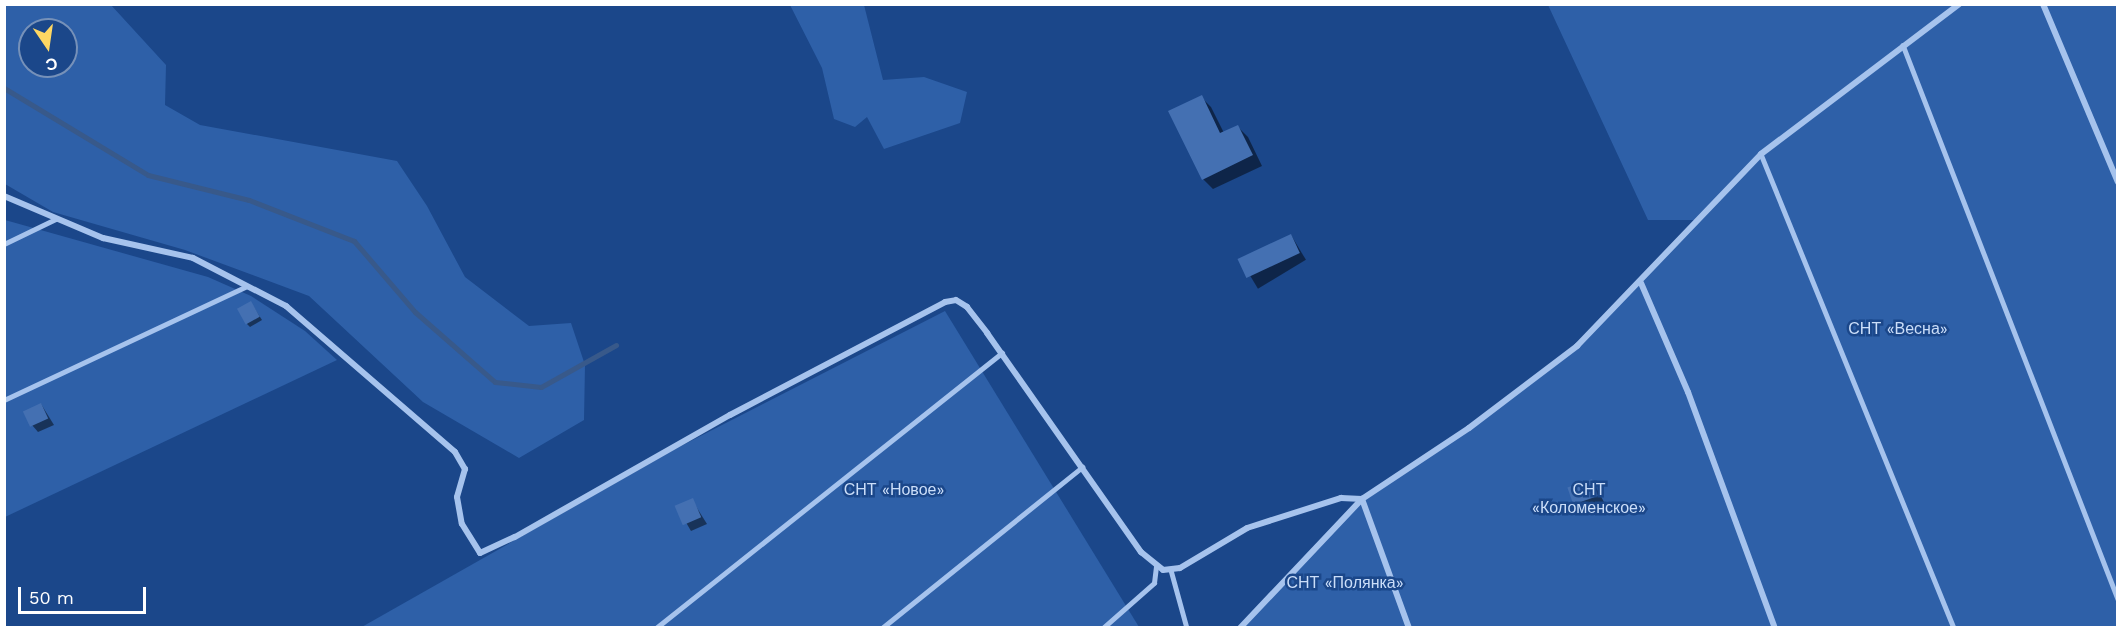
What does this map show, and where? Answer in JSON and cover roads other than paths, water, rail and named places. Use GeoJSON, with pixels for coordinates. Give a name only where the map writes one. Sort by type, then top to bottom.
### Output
{"type":"FeatureCollection","features":[{"type":"Feature","properties":{"kind":"street"},"geometry":{"type":"LineString","coordinates":[[1240,627],[1362,499],[1469,428],[1577,346],[1641,283],[1761,154],[1902,43],[1959,4]]}},
{"type":"Feature","properties":{"kind":"street"},"geometry":{"type":"LineString","coordinates":[[2043,4],[2118,182]]}},
{"type":"Feature","properties":{"kind":"street"},"geometry":{"type":"LineString","coordinates":[[4,196],[103,238],[193,258],[250,284],[286,306],[455,452],[465,469],[457,497],[462,524],[480,553],[515,537],[690,436],[945,302],[956,300],[967,307],[1002,353],[1141,552],[1156,566],[1171,570],[1247,528],[1341,498],[1362,499]]}},
{"type":"Feature","properties":{"kind":"street"},"geometry":{"type":"LineString","coordinates":[[1641,283],[1688,392],[1775,627]]}},
{"type":"Feature","properties":{"kind":"street"},"geometry":{"type":"LineString","coordinates":[[1362,499],[1409,627]]}},
{"type":"Feature","properties":{"kind":"lane"},"geometry":{"type":"LineString","coordinates":[[1902,43],[2118,599]]}},
{"type":"Feature","properties":{"kind":"lane"},"geometry":{"type":"LineString","coordinates":[[1761,154],[1953,627]]}},
{"type":"Feature","properties":{"kind":"lane"},"geometry":{"type":"LineString","coordinates":[[4,244],[56,219]]}},
{"type":"Feature","properties":{"kind":"lane"},"geometry":{"type":"LineString","coordinates":[[4,400],[250,284]]}},
{"type":"Feature","properties":{"kind":"lane"},"geometry":{"type":"LineString","coordinates":[[656,627],[1002,353]]}},
{"type":"Feature","properties":{"kind":"lane"},"geometry":{"type":"LineString","coordinates":[[882,627],[1083,466]]}},
{"type":"Feature","properties":{"kind":"lane"},"geometry":{"type":"LineString","coordinates":[[1103,627],[1154,583],[1156,566]]}},
{"type":"Feature","properties":{"kind":"lane"},"geometry":{"type":"LineString","coordinates":[[1171,570],[1187,627]]}},
{"type":"Feature","properties":{"kind":"waterway"},"geometry":{"type":"LineString","coordinates":[[4,88],[148,175],[249,200],[354,241],[415,312],[495,382],[541,387],[616,345]]}},
{"type":"Feature","properties":{"kind":"park label","name":"СНТ «Весна»"},"geometry":{"type":"Point","coordinates":[1898,329]}},
{"type":"Feature","properties":{"kind":"park label","name":"СНТ «Новое»"},"geometry":{"type":"Point","coordinates":[894,490]}},
{"type":"Feature","properties":{"kind":"park label","name":"СНТ «Коломенское»"},"geometry":{"type":"Point","coordinates":[1589,499]}},
{"type":"Feature","properties":{"kind":"park label","name":"СНТ «Полянка»"},"geometry":{"type":"Point","coordinates":[1345,583]}}]}
